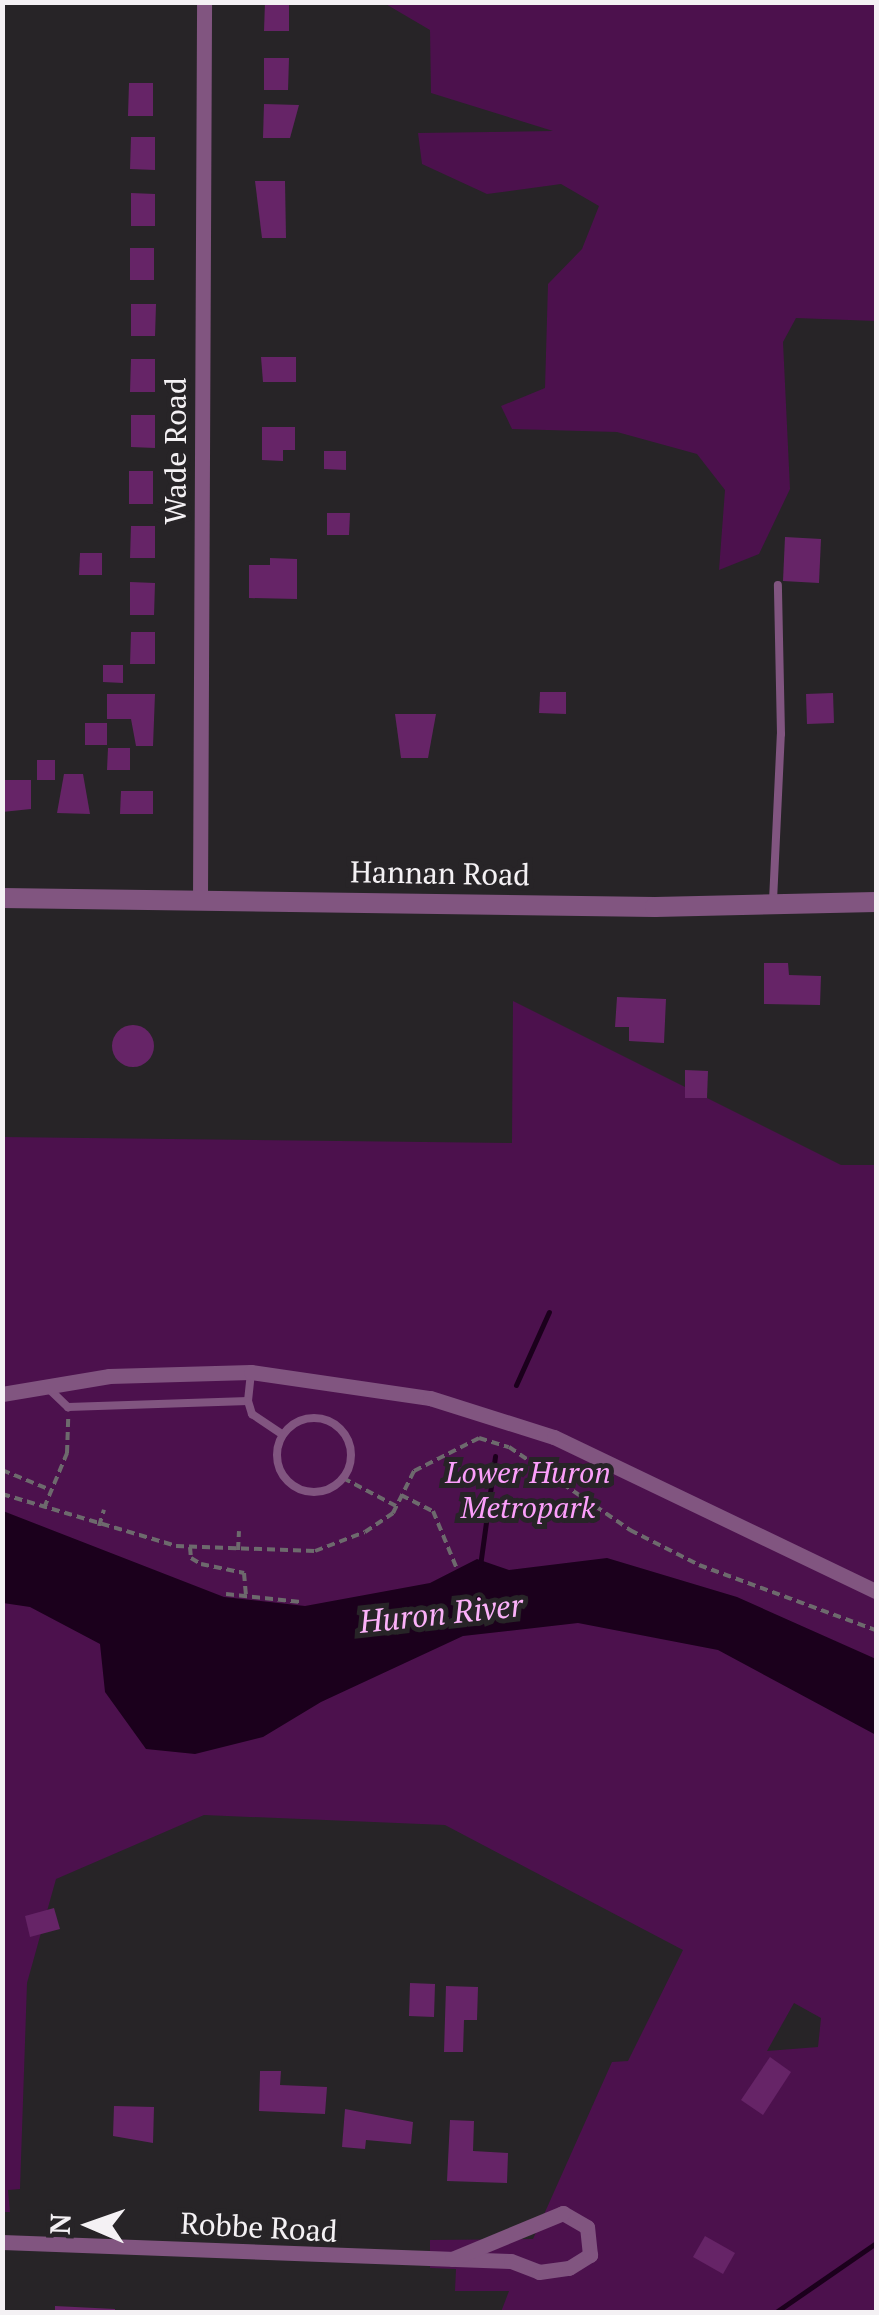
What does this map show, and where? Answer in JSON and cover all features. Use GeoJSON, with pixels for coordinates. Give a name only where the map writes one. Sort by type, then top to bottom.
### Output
{"type":"FeatureCollection","features":[{"type":"Feature","properties":{"kind":"street","name":"Wade Road"},"geometry":{"type":"LineString","coordinates":[[200,900],[204,2]]}},
{"type":"Feature","properties":{"kind":"street","name":"Hannan Road"},"geometry":{"type":"LineString","coordinates":[[2,898],[773,905],[876,902]]}},
{"type":"Feature","properties":{"kind":"street"},"geometry":{"type":"LineString","coordinates":[[2,1394],[150,1373],[251,1372],[378,1387],[506,1420],[602,1458],[876,1591]]}},
{"type":"Feature","properties":{"kind":"street","name":"Robbe Road"},"geometry":{"type":"LineString","coordinates":[[2,2242],[406,2262],[511,2261],[539,2272],[569,2268],[590,2255],[587,2227],[563,2213],[452,2259]]}},
{"type":"Feature","properties":{"kind":"lane"},"geometry":{"type":"LineString","coordinates":[[773,905],[781,734],[778,585]]}},
{"type":"Feature","properties":{"kind":"lane"},"geometry":{"type":"LineString","coordinates":[[251,1372],[248,1400],[252,1414],[283,1436]]}},
{"type":"Feature","properties":{"kind":"lane"},"geometry":{"type":"LineString","coordinates":[[45,1385],[68,1408],[248,1400]]}},
{"type":"Feature","properties":{"kind":"lane"},"geometry":{"type":"LineString","coordinates":[[310,1418],[334,1424],[350,1442],[343,1478],[315,1492],[293,1486],[278,1466],[283,1436],[310,1418]]}},
{"type":"Feature","properties":{"kind":"path"},"geometry":{"type":"LineString","coordinates":[[44,1508],[67,1453],[68,1408]]}},
{"type":"Feature","properties":{"kind":"path"},"geometry":{"type":"LineString","coordinates":[[2,1494],[99,1526],[190,1547],[316,1551],[365,1532],[396,1506],[414,1471],[479,1438],[509,1447],[630,1530],[700,1565],[876,1630]]}},
{"type":"Feature","properties":{"kind":"path"},"geometry":{"type":"LineString","coordinates":[[2,1470],[50,1490]]}},
{"type":"Feature","properties":{"kind":"path"},"geometry":{"type":"LineString","coordinates":[[343,1478],[396,1506]]}},
{"type":"Feature","properties":{"kind":"path"},"geometry":{"type":"LineString","coordinates":[[401,1495],[432,1511],[457,1569]]}},
{"type":"Feature","properties":{"kind":"path"},"geometry":{"type":"LineString","coordinates":[[99,1526],[104,1510]]}},
{"type":"Feature","properties":{"kind":"path"},"geometry":{"type":"LineString","coordinates":[[238,1550],[239,1532]]}},
{"type":"Feature","properties":{"kind":"path"},"geometry":{"type":"LineString","coordinates":[[190,1547],[191,1558],[201,1564],[244,1574],[246,1597]]}},
{"type":"Feature","properties":{"kind":"path"},"geometry":{"type":"LineString","coordinates":[[226,1594],[301,1602]]}},
{"type":"Feature","properties":{"kind":"green space"},"geometry":{"type":"Polygon","coordinates":[[[384,3],[876,3],[876,321],[796,318],[783,342],[790,489],[759,554],[719,570],[725,490],[697,454],[617,432],[512,429],[501,406],[545,388],[548,284],[582,249],[599,206],[561,184],[487,194],[422,164],[418,133],[553,131],[431,93],[430,30],[384,3]]]}},
{"type":"Feature","properties":{"kind":"green space","name":"Lower Huron Metropark"},"geometry":{"type":"Polygon","coordinates":[[[513,1001],[841,1165],[876,1165],[876,2312],[501,2312],[509,2291],[455,2291],[456,2269],[430,2268],[430,2240],[533,2239],[612,2062],[628,2061],[683,1950],[445,1825],[204,1815],[56,1879],[27,1983],[20,2189],[8,2190],[10,2212],[3,2212],[2,1137],[512,1143],[513,1001]],[[794,2003],[767,2051],[818,2047],[821,2018],[794,2003]]]}},
{"type":"Feature","properties":{"kind":"water","name":"Huron River"},"geometry":{"type":"Polygon","coordinates":[[[3,1511],[224,1597],[305,1606],[430,1583],[477,1559],[509,1570],[607,1558],[737,1597],[876,1659],[876,1735],[718,1650],[578,1623],[463,1636],[321,1702],[263,1737],[195,1754],[146,1749],[105,1692],[100,1644],[30,1607],[3,1603],[3,1511]]]}},
{"type":"Feature","properties":{"kind":"building"},"geometry":{"type":"Polygon","coordinates":[[[265,2],[289,2],[289,31],[264,31],[265,2]]]}},
{"type":"Feature","properties":{"kind":"building"},"geometry":{"type":"Polygon","coordinates":[[[264,58],[289,58],[288,90],[264,90],[264,58]]]}},
{"type":"Feature","properties":{"kind":"building"},"geometry":{"type":"Polygon","coordinates":[[[129,83],[153,83],[153,116],[128,116],[129,83]]]}},
{"type":"Feature","properties":{"kind":"building"},"geometry":{"type":"Polygon","coordinates":[[[264,104],[299,105],[290,138],[263,138],[264,104]]]}},
{"type":"Feature","properties":{"kind":"building"},"geometry":{"type":"Polygon","coordinates":[[[131,137],[155,137],[155,170],[130,169],[131,137]]]}},
{"type":"Feature","properties":{"kind":"building"},"geometry":{"type":"Polygon","coordinates":[[[255,181],[285,181],[286,238],[262,238],[255,181]]]}},
{"type":"Feature","properties":{"kind":"building"},"geometry":{"type":"Polygon","coordinates":[[[131,193],[155,194],[155,226],[131,226],[131,193]]]}},
{"type":"Feature","properties":{"kind":"building"},"geometry":{"type":"Polygon","coordinates":[[[130,248],[154,248],[154,280],[130,280],[130,248]]]}},
{"type":"Feature","properties":{"kind":"building"},"geometry":{"type":"Polygon","coordinates":[[[131,304],[156,304],[155,336],[131,336],[131,304]]]}},
{"type":"Feature","properties":{"kind":"building"},"geometry":{"type":"Polygon","coordinates":[[[261,357],[296,357],[296,382],[263,382],[261,357]]]}},
{"type":"Feature","properties":{"kind":"building"},"geometry":{"type":"Polygon","coordinates":[[[131,359],[155,359],[155,392],[130,392],[131,359]]]}},
{"type":"Feature","properties":{"kind":"building"},"geometry":{"type":"Polygon","coordinates":[[[131,415],[155,415],[155,448],[131,447],[131,415]]]}},
{"type":"Feature","properties":{"kind":"building"},"geometry":{"type":"Polygon","coordinates":[[[262,427],[295,427],[295,450],[283,450],[283,461],[262,460],[262,427]]]}},
{"type":"Feature","properties":{"kind":"building"},"geometry":{"type":"Polygon","coordinates":[[[324,451],[346,451],[346,470],[324,469],[324,451]]]}},
{"type":"Feature","properties":{"kind":"building"},"geometry":{"type":"Polygon","coordinates":[[[129,471],[153,471],[153,504],[129,504],[129,471]]]}},
{"type":"Feature","properties":{"kind":"building"},"geometry":{"type":"Polygon","coordinates":[[[327,513],[350,513],[349,535],[327,535],[327,513]]]}},
{"type":"Feature","properties":{"kind":"building"},"geometry":{"type":"Polygon","coordinates":[[[131,526],[155,526],[155,558],[130,558],[131,526]]]}},
{"type":"Feature","properties":{"kind":"building"},"geometry":{"type":"Polygon","coordinates":[[[785,537],[821,539],[819,583],[783,581],[785,537]]]}},
{"type":"Feature","properties":{"kind":"building"},"geometry":{"type":"Polygon","coordinates":[[[80,553],[102,553],[102,575],[79,575],[80,553]]]}},
{"type":"Feature","properties":{"kind":"building"},"geometry":{"type":"Polygon","coordinates":[[[270,558],[297,559],[297,599],[249,598],[249,565],[270,565],[270,558]]]}},
{"type":"Feature","properties":{"kind":"building"},"geometry":{"type":"Polygon","coordinates":[[[130,582],[155,583],[154,615],[130,615],[130,582]]]}},
{"type":"Feature","properties":{"kind":"building"},"geometry":{"type":"Polygon","coordinates":[[[131,632],[155,632],[155,664],[130,664],[131,632]]]}},
{"type":"Feature","properties":{"kind":"building"},"geometry":{"type":"Polygon","coordinates":[[[103,665],[123,665],[123,683],[103,682],[103,665]]]}},
{"type":"Feature","properties":{"kind":"building"},"geometry":{"type":"Polygon","coordinates":[[[540,692],[566,692],[566,714],[539,713],[540,692]]]}},
{"type":"Feature","properties":{"kind":"building"},"geometry":{"type":"Polygon","coordinates":[[[833,693],[834,723],[807,724],[806,694],[833,693]]]}},
{"type":"Feature","properties":{"kind":"building"},"geometry":{"type":"Polygon","coordinates":[[[107,694],[155,694],[153,746],[136,746],[131,719],[107,719],[107,694]]]}},
{"type":"Feature","properties":{"kind":"building"},"geometry":{"type":"Polygon","coordinates":[[[395,714],[436,714],[428,758],[401,758],[395,714]]]}},
{"type":"Feature","properties":{"kind":"building"},"geometry":{"type":"Polygon","coordinates":[[[85,723],[107,723],[107,745],[85,745],[85,723]]]}},
{"type":"Feature","properties":{"kind":"building"},"geometry":{"type":"Polygon","coordinates":[[[108,748],[130,748],[130,770],[107,770],[108,748]]]}},
{"type":"Feature","properties":{"kind":"building"},"geometry":{"type":"Polygon","coordinates":[[[37,760],[55,760],[55,780],[37,780],[37,760]]]}},
{"type":"Feature","properties":{"kind":"building"},"geometry":{"type":"Polygon","coordinates":[[[64,774],[83,774],[90,814],[57,813],[64,774]]]}},
{"type":"Feature","properties":{"kind":"building"},"geometry":{"type":"Polygon","coordinates":[[[2,780],[31,780],[31,809],[2,812],[2,780]]]}},
{"type":"Feature","properties":{"kind":"building"},"geometry":{"type":"Polygon","coordinates":[[[121,791],[153,791],[153,814],[120,814],[121,791]]]}},
{"type":"Feature","properties":{"kind":"building"},"geometry":{"type":"Polygon","coordinates":[[[764,963],[788,963],[789,975],[821,976],[820,1005],[764,1004],[764,963]]]}},
{"type":"Feature","properties":{"kind":"building"},"geometry":{"type":"Polygon","coordinates":[[[617,997],[666,999],[664,1043],[629,1041],[629,1027],[615,1027],[617,997]]]}},
{"type":"Feature","properties":{"kind":"building"},"geometry":{"type":"Polygon","coordinates":[[[133,1025],[148,1031],[154,1046],[148,1061],[133,1067],[118,1061],[112,1046],[118,1031],[133,1025]]]}},
{"type":"Feature","properties":{"kind":"building"},"geometry":{"type":"Polygon","coordinates":[[[685,1070],[708,1071],[707,1098],[685,1098],[685,1070]]]}},
{"type":"Feature","properties":{"kind":"building"},"geometry":{"type":"Polygon","coordinates":[[[54,1908],[60,1929],[30,1937],[25,1916],[54,1908]]]}},
{"type":"Feature","properties":{"kind":"building"},"geometry":{"type":"Polygon","coordinates":[[[410,1983],[435,1984],[434,2017],[409,2016],[410,1983]]]}},
{"type":"Feature","properties":{"kind":"building"},"geometry":{"type":"Polygon","coordinates":[[[446,1986],[478,1987],[477,2020],[464,2020],[463,2052],[444,2052],[446,1986]]]}},
{"type":"Feature","properties":{"kind":"building"},"geometry":{"type":"Polygon","coordinates":[[[770,2057],[791,2072],[763,2115],[741,2100],[770,2057]]]}},
{"type":"Feature","properties":{"kind":"building"},"geometry":{"type":"Polygon","coordinates":[[[260,2071],[281,2071],[280,2085],[327,2087],[325,2114],[259,2111],[260,2071]]]}},
{"type":"Feature","properties":{"kind":"building"},"geometry":{"type":"Polygon","coordinates":[[[114,2106],[154,2107],[153,2143],[113,2136],[114,2106]]]}},
{"type":"Feature","properties":{"kind":"building"},"geometry":{"type":"Polygon","coordinates":[[[345,2109],[413,2122],[411,2144],[366,2140],[365,2149],[342,2147],[345,2109]]]}},
{"type":"Feature","properties":{"kind":"building"},"geometry":{"type":"Polygon","coordinates":[[[450,2120],[474,2121],[473,2151],[508,2153],[507,2183],[447,2181],[450,2120]]]}},
{"type":"Feature","properties":{"kind":"building"},"geometry":{"type":"Polygon","coordinates":[[[705,2236],[735,2253],[723,2274],[693,2257],[705,2236]]]}},
{"type":"Feature","properties":{"kind":"building"},"geometry":{"type":"Polygon","coordinates":[[[55,2306],[115,2309],[115,2312],[55,2312],[55,2306]]]}},
{"type":"Feature","properties":{"kind":"waterway"},"geometry":{"type":"LineString","coordinates":[[516,1385],[549,1312]]}},
{"type":"Feature","properties":{"kind":"waterway"},"geometry":{"type":"LineString","coordinates":[[480,1566],[495,1456]]}},
{"type":"Feature","properties":{"kind":"waterway"},"geometry":{"type":"LineString","coordinates":[[776,2312],[876,2243]]}}]}
